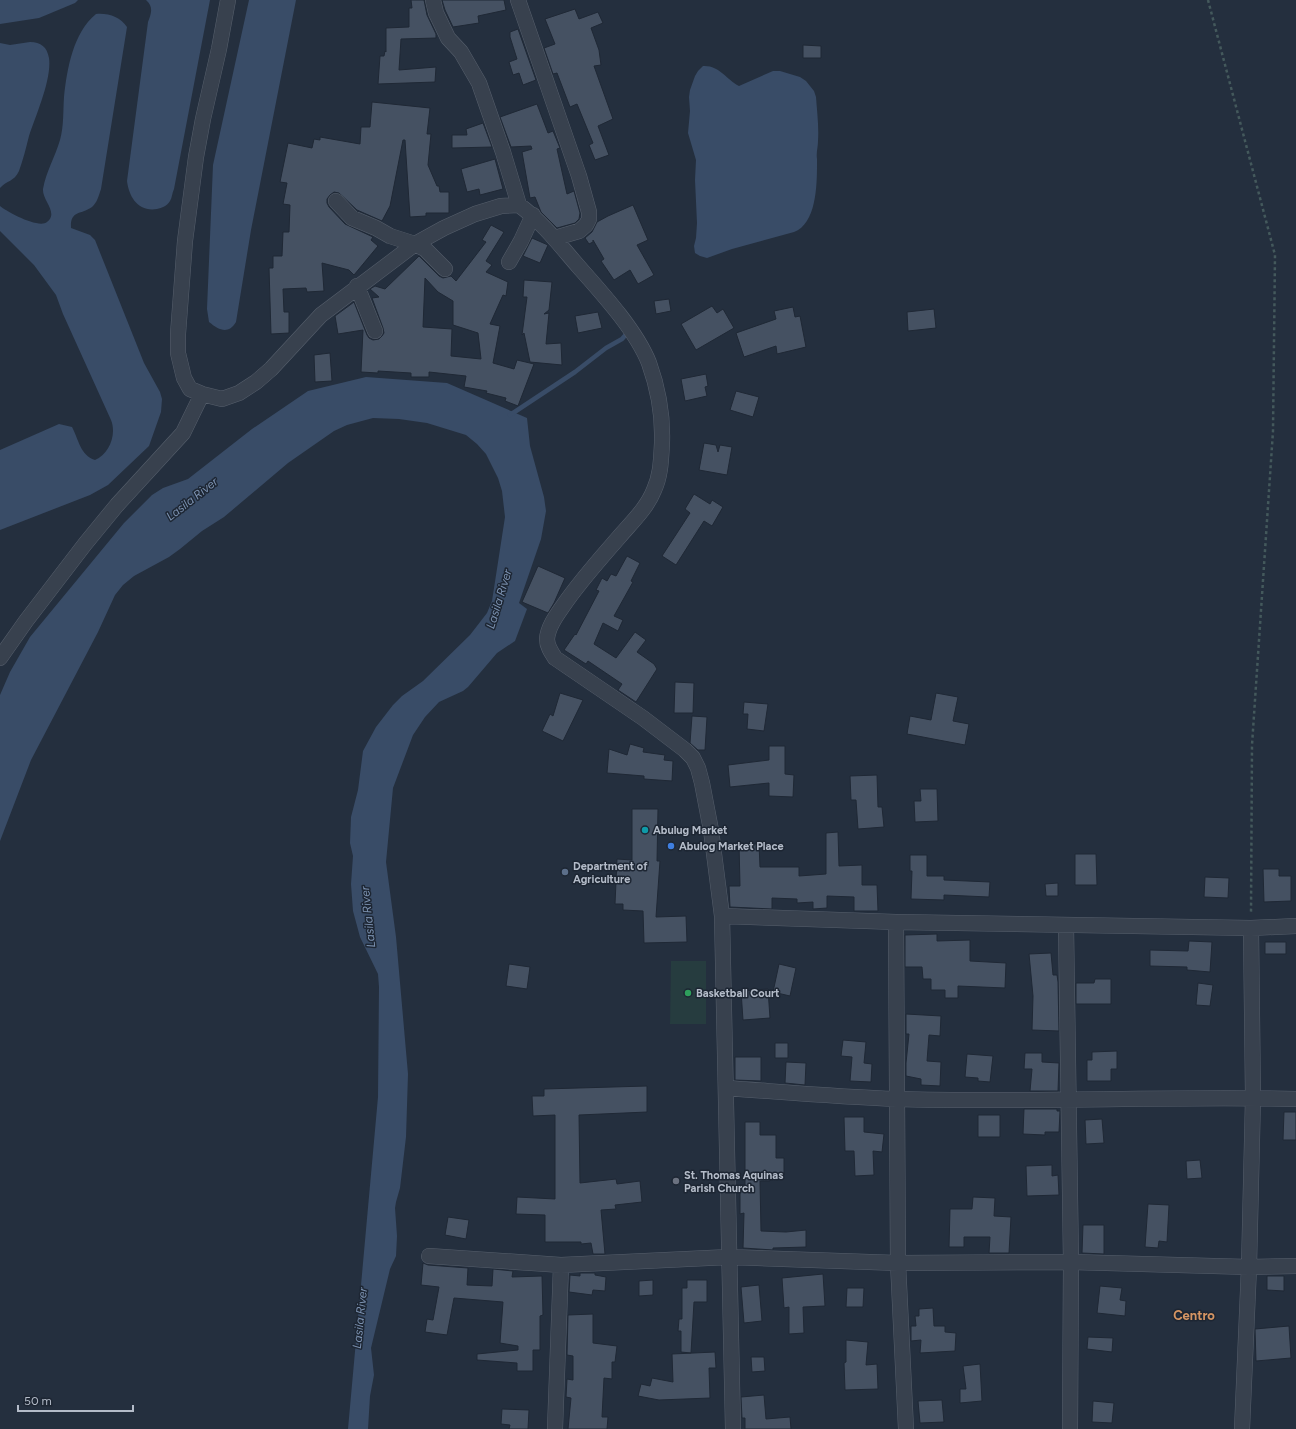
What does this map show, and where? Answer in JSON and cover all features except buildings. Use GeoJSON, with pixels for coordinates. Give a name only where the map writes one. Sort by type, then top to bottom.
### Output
{"type":"FeatureCollection","features":[{"type":"Feature","properties":{"kind":"street"},"geometry":{"type":"LineString","coordinates":[[228,0],[219,49],[203,119],[187,222],[179,313],[178,353],[180,366],[190,389],[222,399],[239,393],[256,382],[271,369],[321,315],[357,286],[415,244],[444,228],[475,214],[501,206],[519,205]]}},
{"type":"Feature","properties":{"kind":"street"},"geometry":{"type":"LineString","coordinates":[[432,0],[436,13],[448,38],[461,52],[478,83],[503,152],[519,205],[533,215],[554,238],[602,294],[635,336],[649,362],[656,387],[662,429],[661,462],[654,492],[640,514],[575,588],[552,621],[547,637],[550,650],[555,658],[643,718],[685,750],[693,758],[698,768],[702,783],[711,830],[722,916],[733,1429]]}},
{"type":"Feature","properties":{"kind":"street"},"geometry":{"type":"LineString","coordinates":[[518,0],[579,176],[588,212],[589,219],[586,225],[579,231],[554,238]]}},
{"type":"Feature","properties":{"kind":"street"},"geometry":{"type":"LineString","coordinates":[[336,201],[352,218],[376,228],[390,236],[415,244],[425,249],[445,269]]}},
{"type":"Feature","properties":{"kind":"street"},"geometry":{"type":"LineString","coordinates":[[509,262],[533,215]]}},
{"type":"Feature","properties":{"kind":"street"},"geometry":{"type":"LineString","coordinates":[[357,286],[367,315],[375,331]]}},
{"type":"Feature","properties":{"kind":"street"},"geometry":{"type":"LineString","coordinates":[[0,658],[26,621],[90,539],[117,506],[183,433],[202,394]]}},
{"type":"Feature","properties":{"kind":"street"},"geometry":{"type":"LineString","coordinates":[[722,916],[896,922],[1066,925],[1251,928],[1296,926]]}},
{"type":"Feature","properties":{"kind":"street"},"geometry":{"type":"LineString","coordinates":[[896,922],[898,1263],[906,1429]]}},
{"type":"Feature","properties":{"kind":"street"},"geometry":{"type":"LineString","coordinates":[[1066,925],[1071,1262],[1070,1429]]}},
{"type":"Feature","properties":{"kind":"street"},"geometry":{"type":"LineString","coordinates":[[1242,1429],[1249,1267],[1253,1098],[1251,928]]}},
{"type":"Feature","properties":{"kind":"street"},"geometry":{"type":"LineString","coordinates":[[726,1088],[897,1099],[1296,1099]]}},
{"type":"Feature","properties":{"kind":"street"},"geometry":{"type":"LineString","coordinates":[[429,1256],[561,1265],[729,1257],[898,1263],[1071,1262],[1249,1267],[1296,1266]]}},
{"type":"Feature","properties":{"kind":"street"},"geometry":{"type":"LineString","coordinates":[[555,1429],[561,1265]]}},
{"type":"Feature","properties":{"kind":"path"},"geometry":{"type":"LineString","coordinates":[[1208,0],[1274,255],[1273,431],[1252,745],[1251,928]]}},
{"type":"Feature","properties":{"kind":"green space","name":"Basketball Court"},"geometry":{"type":"Polygon","coordinates":[[[671,961],[706,961],[706,1024],[670,1024],[671,961]]]}},
{"type":"Feature","properties":{"kind":"water"},"geometry":{"type":"Polygon","coordinates":[[[0,0],[78,0],[75,3],[39,18],[0,24],[0,0]]]}},
{"type":"Feature","properties":{"kind":"water"},"geometry":{"type":"Polygon","coordinates":[[[146,0],[210,0],[174,189],[171,200],[161,208],[157,209],[150,209],[140,206],[132,198],[127,181],[148,22],[151,11],[150,5],[146,0]]]}},
{"type":"Feature","properties":{"kind":"water"},"geometry":{"type":"Polygon","coordinates":[[[249,0],[296,0],[251,230],[236,322],[230,329],[223,330],[209,322],[207,309],[213,165],[249,0]]]}},
{"type":"Feature","properties":{"kind":"water"},"geometry":{"type":"Polygon","coordinates":[[[96,14],[114,16],[127,27],[101,189],[98,199],[92,207],[72,218],[71,228],[90,235],[95,240],[144,363],[160,392],[162,399],[161,412],[149,446],[108,485],[90,495],[0,530],[0,450],[59,424],[72,427],[83,451],[90,458],[95,460],[108,449],[112,438],[113,426],[111,420],[63,314],[56,295],[34,265],[0,231],[0,206],[16,216],[30,222],[43,224],[50,218],[51,211],[43,193],[43,189],[61,135],[64,97],[69,63],[72,52],[82,31],[96,14]]]}},
{"type":"Feature","properties":{"kind":"water"},"geometry":{"type":"Polygon","coordinates":[[[30,42],[40,44],[47,51],[49,67],[46,86],[19,171],[13,179],[0,188],[0,43],[10,45],[30,42]]]}},
{"type":"Feature","properties":{"kind":"water"},"geometry":{"type":"Polygon","coordinates":[[[703,66],[709,66],[718,70],[739,86],[773,71],[780,71],[800,77],[806,81],[814,91],[816,97],[818,130],[816,189],[812,210],[808,220],[802,227],[794,232],[732,249],[707,258],[695,253],[694,246],[697,223],[695,180],[696,160],[688,133],[690,90],[695,76],[703,66]]]}},
{"type":"Feature","properties":{"kind":"water","name":"Lasila River"},"geometry":{"type":"Polygon","coordinates":[[[366,377],[447,383],[527,418],[530,446],[544,497],[546,511],[541,539],[519,603],[527,609],[515,641],[497,653],[468,687],[463,691],[439,702],[425,717],[413,735],[393,788],[386,862],[396,937],[408,1074],[406,1137],[400,1188],[395,1208],[397,1236],[396,1256],[390,1269],[371,1348],[374,1375],[370,1396],[368,1429],[348,1429],[378,1097],[379,987],[378,974],[360,937],[353,911],[351,884],[353,856],[350,843],[351,817],[358,790],[363,751],[376,727],[402,696],[423,681],[470,635],[487,613],[492,601],[505,517],[502,491],[498,478],[486,454],[466,435],[427,423],[399,419],[373,418],[347,425],[334,431],[288,463],[224,517],[202,531],[169,557],[134,576],[123,585],[115,595],[98,632],[31,760],[0,841],[0,695],[10,672],[30,637],[124,523],[152,495],[163,488],[188,479],[252,429],[308,391],[366,377]]]}},
{"type":"Feature","properties":{"kind":"waterway"},"geometry":{"type":"LineString","coordinates":[[510,415],[575,372],[606,348],[622,339],[629,331]]}},
{"type":"Feature","properties":{"kind":"place","name":"Abulug Market"},"geometry":{"type":"Point","coordinates":[645,830]}},
{"type":"Feature","properties":{"kind":"place","name":"Abulog Market Place"},"geometry":{"type":"Point","coordinates":[671,846]}},
{"type":"Feature","properties":{"kind":"place","name":"Department of Agriculture"},"geometry":{"type":"Point","coordinates":[565,872]}},
{"type":"Feature","properties":{"kind":"place","name":"Basketball Court"},"geometry":{"type":"Point","coordinates":[688,993]}},
{"type":"Feature","properties":{"kind":"place","name":"St. Thomas Aquinas Parish Church"},"geometry":{"type":"Point","coordinates":[676,1181]}},
{"type":"Feature","properties":{"kind":"district","name":"Centro"},"geometry":{"type":"Point","coordinates":[1194,1315]}}]}
